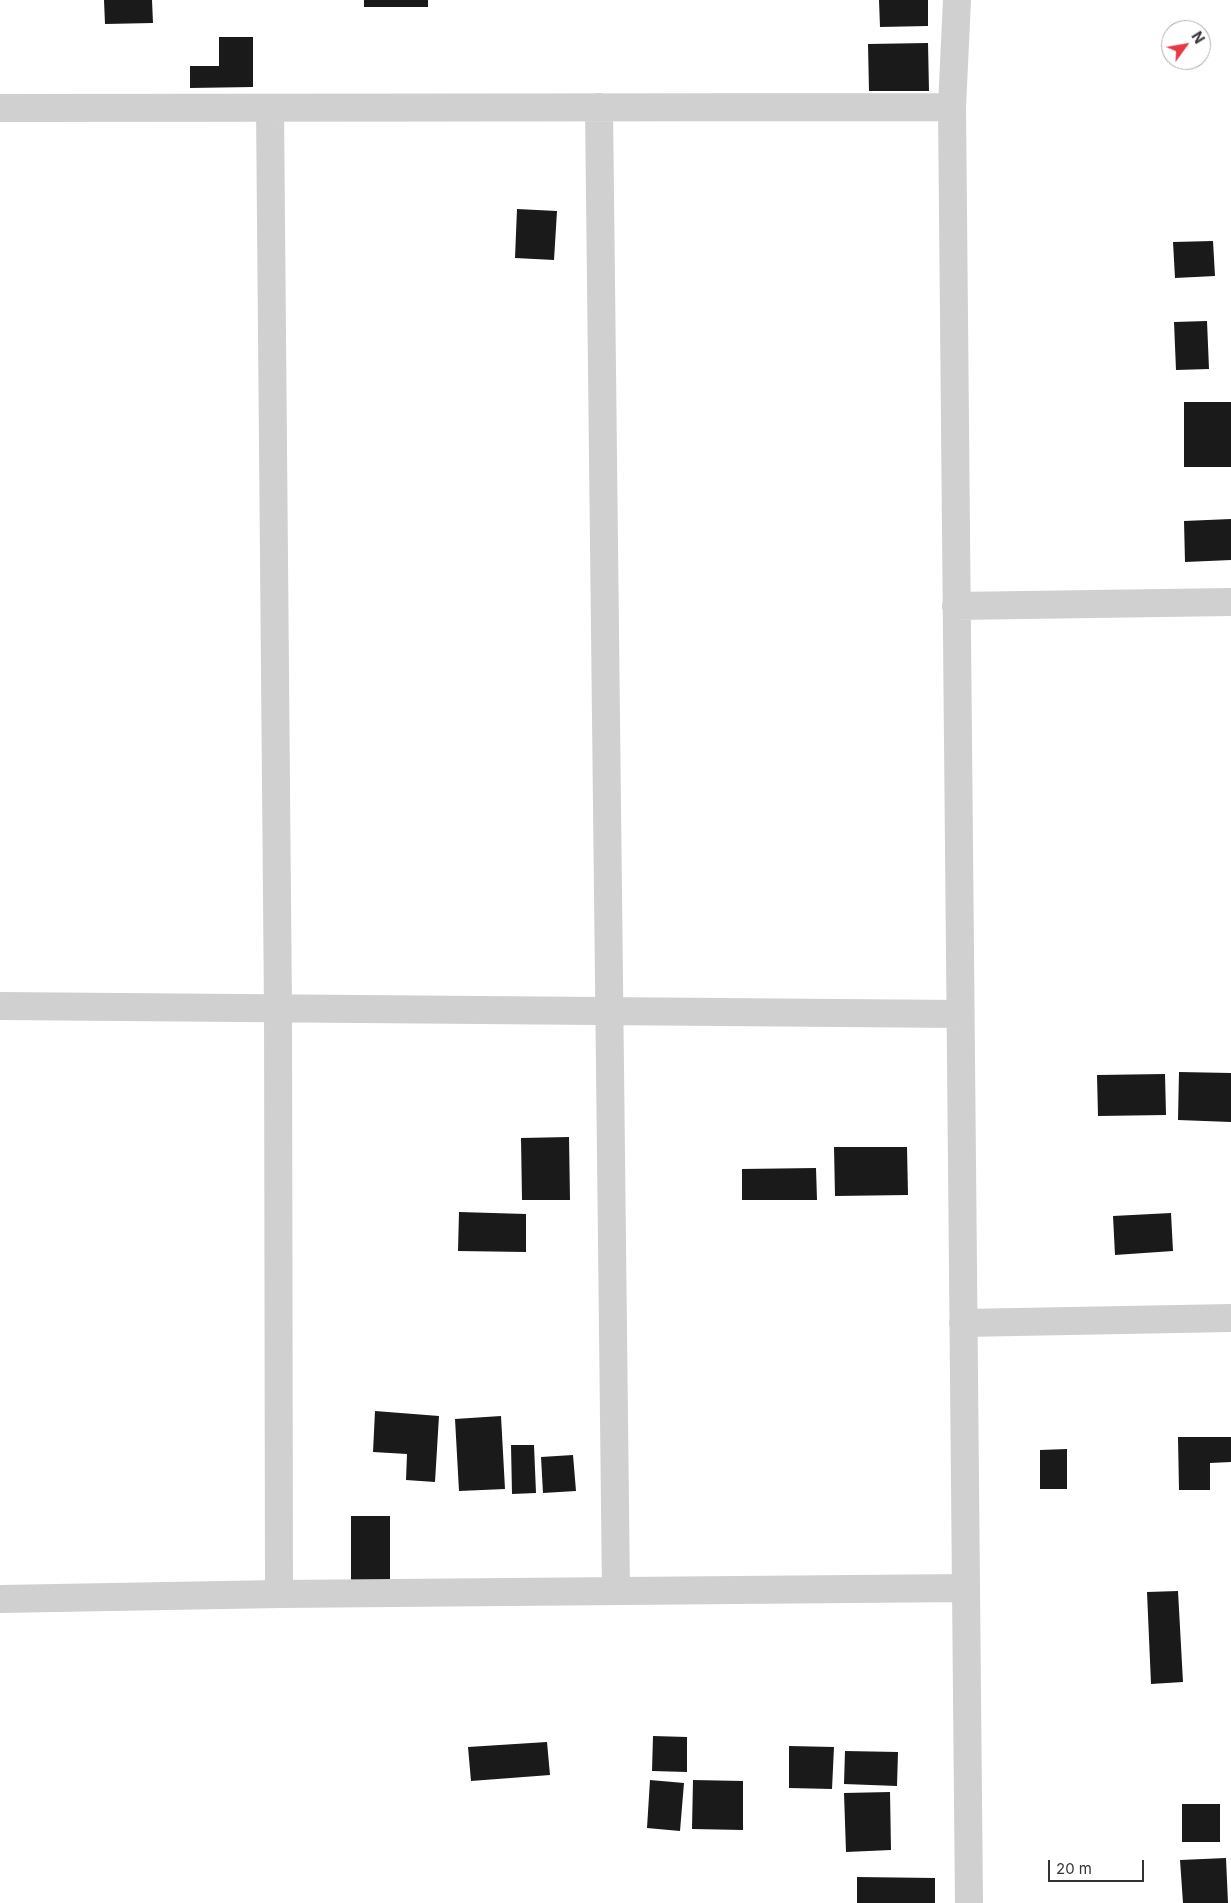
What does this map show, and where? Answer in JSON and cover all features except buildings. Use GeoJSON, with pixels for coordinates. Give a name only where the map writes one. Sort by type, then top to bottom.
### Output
{"type":"FeatureCollection","features":[{"type":"Feature","properties":{"kind":"street"},"geometry":{"type":"LineString","coordinates":[[957,0],[952,107],[969,1903]]}},
{"type":"Feature","properties":{"kind":"street"},"geometry":{"type":"LineString","coordinates":[[599,107],[616,1591]]}},
{"type":"Feature","properties":{"kind":"street"},"geometry":{"type":"LineString","coordinates":[[0,108],[952,107]]}},
{"type":"Feature","properties":{"kind":"street"},"geometry":{"type":"LineString","coordinates":[[270,108],[278,1009],[279,1594]]}},
{"type":"Feature","properties":{"kind":"street"},"geometry":{"type":"LineString","coordinates":[[956,606],[1231,602]]}},
{"type":"Feature","properties":{"kind":"street"},"geometry":{"type":"LineString","coordinates":[[0,1006],[960,1014]]}},
{"type":"Feature","properties":{"kind":"street"},"geometry":{"type":"LineString","coordinates":[[963,1323],[1231,1318]]}},
{"type":"Feature","properties":{"kind":"street"},"geometry":{"type":"LineString","coordinates":[[0,1599],[279,1594],[966,1588]]}}]}
